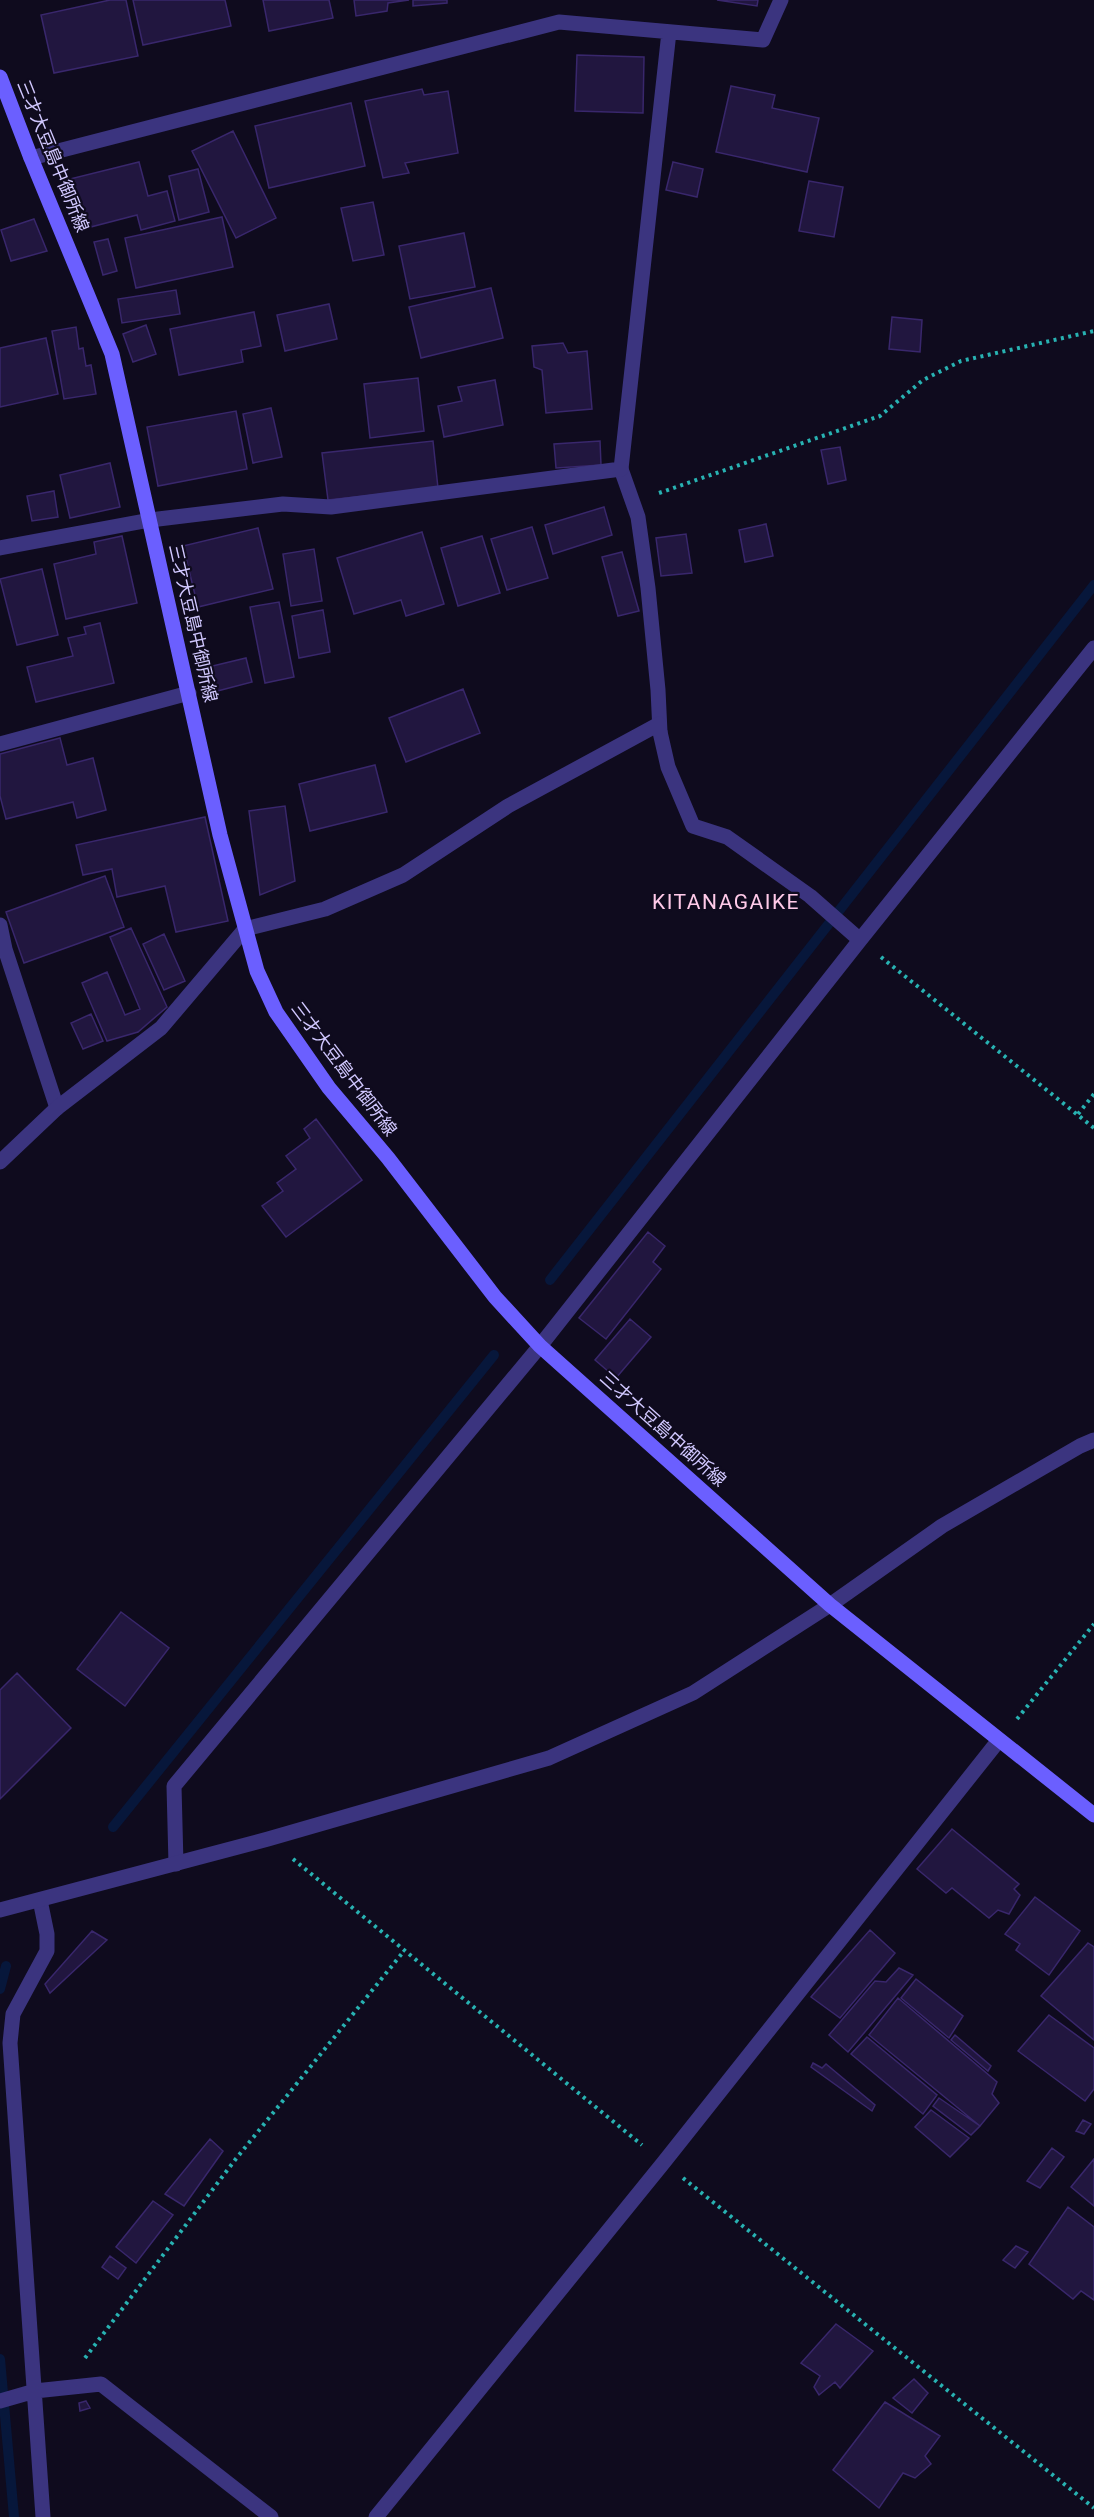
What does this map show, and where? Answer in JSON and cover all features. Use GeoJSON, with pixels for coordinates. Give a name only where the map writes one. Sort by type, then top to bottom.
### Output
{"type":"FeatureCollection","features":[{"type":"Feature","properties":{"kind":"main road","name":"三才大豆島中御所線"},"geometry":{"type":"LineString","coordinates":[[0,77],[112,354],[220,835],[257,971],[276,1012],[329,1088],[388,1158],[495,1297],[540,1346],[830,1605],[1094,1815]]}},
{"type":"Feature","properties":{"kind":"street"},"geometry":{"type":"LineString","coordinates":[[31,158],[559,21],[763,40],[781,0]]}},
{"type":"Feature","properties":{"kind":"street"},"geometry":{"type":"LineString","coordinates":[[669,32],[621,469],[638,517],[648,588],[660,728],[668,767],[693,826],[727,837],[810,896],[860,939]]}},
{"type":"Feature","properties":{"kind":"street"},"geometry":{"type":"LineString","coordinates":[[0,548],[150,520],[283,504],[331,507],[621,469]]}},
{"type":"Feature","properties":{"kind":"street"},"geometry":{"type":"LineString","coordinates":[[176,1864],[174,1786],[540,1346],[860,939],[1094,648]]}},
{"type":"Feature","properties":{"kind":"street"},"geometry":{"type":"LineString","coordinates":[[0,744],[189,693]]}},
{"type":"Feature","properties":{"kind":"street"},"geometry":{"type":"LineString","coordinates":[[0,1162],[57,1108],[161,1028],[245,929],[325,909],[403,875],[508,806],[660,728]]}},
{"type":"Feature","properties":{"kind":"street"},"geometry":{"type":"LineString","coordinates":[[0,926],[5,949],[57,1108]]}},
{"type":"Feature","properties":{"kind":"street"},"geometry":{"type":"LineString","coordinates":[[0,1910],[268,1839],[549,1758],[693,1693],[830,1605],[942,1526],[1094,1440]]}},
{"type":"Feature","properties":{"kind":"street"},"geometry":{"type":"LineString","coordinates":[[376,2517],[664,2162],[999,1740]]}},
{"type":"Feature","properties":{"kind":"street"},"geometry":{"type":"LineString","coordinates":[[40,1900],[47,1934],[47,1951],[13,2014],[10,2043],[43,2517]]}},
{"type":"Feature","properties":{"kind":"street"},"geometry":{"type":"LineString","coordinates":[[0,2401],[35,2391],[101,2384],[271,2517]]}},
{"type":"Feature","properties":{"kind":"path"},"geometry":{"type":"LineString","coordinates":[[632,502],[880,416],[923,380],[961,361],[1094,331]]}},
{"type":"Feature","properties":{"kind":"path"},"geometry":{"type":"LineString","coordinates":[[860,939],[1094,1128]]}},
{"type":"Feature","properties":{"kind":"path"},"geometry":{"type":"LineString","coordinates":[[1078,1114],[1094,1094]]}},
{"type":"Feature","properties":{"kind":"path"},"geometry":{"type":"LineString","coordinates":[[999,1740],[1094,1624]]}},
{"type":"Feature","properties":{"kind":"path"},"geometry":{"type":"LineString","coordinates":[[268,1839],[1094,2508]]}},
{"type":"Feature","properties":{"kind":"path"},"geometry":{"type":"LineString","coordinates":[[76,2387],[80,2364],[235,2160],[404,1950]]}},
{"type":"Feature","properties":{"kind":"building"},"geometry":{"type":"Polygon","coordinates":[[[110,0],[126,0],[138,56],[54,73],[41,15],[110,0]]]}},
{"type":"Feature","properties":{"kind":"building"},"geometry":{"type":"Polygon","coordinates":[[[133,0],[225,0],[231,26],[143,45],[133,0]]]}},
{"type":"Feature","properties":{"kind":"building"},"geometry":{"type":"Polygon","coordinates":[[[263,0],[329,0],[333,18],[269,31],[263,0]]]}},
{"type":"Feature","properties":{"kind":"building"},"geometry":{"type":"Polygon","coordinates":[[[354,0],[409,0],[388,3],[387,11],[356,16],[354,0]]]}},
{"type":"Feature","properties":{"kind":"building"},"geometry":{"type":"Polygon","coordinates":[[[413,0],[447,0],[447,3],[413,6],[413,0]]]}},
{"type":"Feature","properties":{"kind":"building"},"geometry":{"type":"Polygon","coordinates":[[[717,0],[758,0],[757,6],[717,0]]]}},
{"type":"Feature","properties":{"kind":"building"},"geometry":{"type":"Polygon","coordinates":[[[577,55],[644,57],[643,113],[575,111],[577,55]]]}},
{"type":"Feature","properties":{"kind":"building"},"geometry":{"type":"Polygon","coordinates":[[[731,86],[775,95],[772,108],[819,118],[807,172],[716,152],[731,86]]]}},
{"type":"Feature","properties":{"kind":"building"},"geometry":{"type":"Polygon","coordinates":[[[422,89],[424,95],[448,91],[458,153],[405,163],[409,173],[383,178],[365,101],[422,89]]]}},
{"type":"Feature","properties":{"kind":"building"},"geometry":{"type":"Polygon","coordinates":[[[351,103],[365,166],[269,188],[255,126],[351,103]]]}},
{"type":"Feature","properties":{"kind":"building"},"geometry":{"type":"Polygon","coordinates":[[[233,131],[276,218],[236,238],[192,151],[233,131]]]}},
{"type":"Feature","properties":{"kind":"building"},"geometry":{"type":"Polygon","coordinates":[[[139,162],[148,196],[167,191],[175,221],[141,230],[137,215],[83,229],[70,179],[139,162]]]}},
{"type":"Feature","properties":{"kind":"building"},"geometry":{"type":"Polygon","coordinates":[[[673,162],[703,169],[697,197],[666,190],[673,162]]]}},
{"type":"Feature","properties":{"kind":"building"},"geometry":{"type":"Polygon","coordinates":[[[198,169],[209,212],[179,220],[169,176],[198,169]]]}},
{"type":"Feature","properties":{"kind":"building"},"geometry":{"type":"Polygon","coordinates":[[[809,181],[843,187],[834,237],[799,231],[809,181]]]}},
{"type":"Feature","properties":{"kind":"building"},"geometry":{"type":"Polygon","coordinates":[[[373,202],[384,255],[353,261],[341,208],[373,202]]]}},
{"type":"Feature","properties":{"kind":"building"},"geometry":{"type":"Polygon","coordinates":[[[222,217],[233,267],[136,288],[125,238],[222,217]]]}},
{"type":"Feature","properties":{"kind":"building"},"geometry":{"type":"Polygon","coordinates":[[[34,219],[47,251],[11,261],[1,230],[34,219]]]}},
{"type":"Feature","properties":{"kind":"building"},"geometry":{"type":"Polygon","coordinates":[[[464,233],[475,287],[410,299],[399,246],[464,233]]]}},
{"type":"Feature","properties":{"kind":"building"},"geometry":{"type":"Polygon","coordinates":[[[108,239],[117,271],[103,275],[94,242],[108,239]]]}},
{"type":"Feature","properties":{"kind":"building"},"geometry":{"type":"Polygon","coordinates":[[[491,288],[503,338],[421,358],[409,307],[491,288]]]}},
{"type":"Feature","properties":{"kind":"building"},"geometry":{"type":"Polygon","coordinates":[[[176,290],[180,314],[122,323],[118,299],[176,290]]]}},
{"type":"Feature","properties":{"kind":"building"},"geometry":{"type":"Polygon","coordinates":[[[329,304],[337,339],[285,351],[277,315],[329,304]]]}},
{"type":"Feature","properties":{"kind":"building"},"geometry":{"type":"Polygon","coordinates":[[[254,312],[261,346],[241,350],[243,362],[179,375],[170,329],[254,312]]]}},
{"type":"Feature","properties":{"kind":"building"},"geometry":{"type":"Polygon","coordinates":[[[892,317],[922,320],[920,352],[889,349],[892,317]]]}},
{"type":"Feature","properties":{"kind":"building"},"geometry":{"type":"Polygon","coordinates":[[[146,325],[156,354],[133,362],[123,334],[146,325]]]}},
{"type":"Feature","properties":{"kind":"building"},"geometry":{"type":"Polygon","coordinates":[[[76,327],[79,349],[83,348],[86,366],[91,365],[96,394],[64,399],[52,331],[76,327]]]}},
{"type":"Feature","properties":{"kind":"building"},"geometry":{"type":"Polygon","coordinates":[[[46,338],[58,394],[0,407],[0,348],[46,338]]]}},
{"type":"Feature","properties":{"kind":"building"},"geometry":{"type":"Polygon","coordinates":[[[563,343],[568,353],[587,351],[592,409],[546,413],[542,370],[534,367],[532,346],[563,343]]]}},
{"type":"Feature","properties":{"kind":"building"},"geometry":{"type":"Polygon","coordinates":[[[418,378],[424,431],[370,438],[364,384],[418,378]]]}},
{"type":"Feature","properties":{"kind":"building"},"geometry":{"type":"Polygon","coordinates":[[[495,380],[503,425],[444,437],[438,406],[462,401],[458,387],[495,380]]]}},
{"type":"Feature","properties":{"kind":"building"},"geometry":{"type":"Polygon","coordinates":[[[271,408],[282,457],[253,463],[243,414],[271,408]]]}},
{"type":"Feature","properties":{"kind":"building"},"geometry":{"type":"Polygon","coordinates":[[[236,411],[247,469],[158,486],[147,427],[236,411]]]}},
{"type":"Feature","properties":{"kind":"building"},"geometry":{"type":"Polygon","coordinates":[[[433,441],[438,488],[328,500],[322,453],[433,441]]]}},
{"type":"Feature","properties":{"kind":"building"},"geometry":{"type":"Polygon","coordinates":[[[600,441],[601,465],[556,468],[554,444],[600,441]]]}},
{"type":"Feature","properties":{"kind":"building"},"geometry":{"type":"Polygon","coordinates":[[[840,447],[846,480],[828,484],[821,450],[840,447]]]}},
{"type":"Feature","properties":{"kind":"building"},"geometry":{"type":"Polygon","coordinates":[[[110,463],[120,507],[70,518],[60,475],[110,463]]]}},
{"type":"Feature","properties":{"kind":"building"},"geometry":{"type":"Polygon","coordinates":[[[54,491],[58,517],[32,521],[27,496],[54,491]]]}},
{"type":"Feature","properties":{"kind":"building"},"geometry":{"type":"Polygon","coordinates":[[[604,507],[612,535],[553,554],[545,525],[604,507]]]}},
{"type":"Feature","properties":{"kind":"building"},"geometry":{"type":"Polygon","coordinates":[[[766,524],[773,556],[745,562],[739,530],[766,524]]]}},
{"type":"Feature","properties":{"kind":"building"},"geometry":{"type":"Polygon","coordinates":[[[532,527],[548,578],[507,590],[491,539],[532,527]]]}},
{"type":"Feature","properties":{"kind":"building"},"geometry":{"type":"Polygon","coordinates":[[[258,528],[273,589],[198,607],[183,546],[258,528]]]}},
{"type":"Feature","properties":{"kind":"building"},"geometry":{"type":"Polygon","coordinates":[[[422,532],[444,604],[406,616],[401,600],[354,614],[337,558],[422,532]]]}},
{"type":"Feature","properties":{"kind":"building"},"geometry":{"type":"Polygon","coordinates":[[[686,534],[692,573],[661,576],[656,538],[686,534]]]}},
{"type":"Feature","properties":{"kind":"building"},"geometry":{"type":"Polygon","coordinates":[[[122,536],[137,603],[66,619],[54,564],[96,554],[94,542],[122,536]]]}},
{"type":"Feature","properties":{"kind":"building"},"geometry":{"type":"Polygon","coordinates":[[[482,536],[500,593],[458,606],[441,548],[482,536]]]}},
{"type":"Feature","properties":{"kind":"building"},"geometry":{"type":"Polygon","coordinates":[[[314,549],[322,601],[291,606],[283,554],[314,549]]]}},
{"type":"Feature","properties":{"kind":"building"},"geometry":{"type":"Polygon","coordinates":[[[622,552],[639,611],[618,616],[602,557],[622,552]]]}},
{"type":"Feature","properties":{"kind":"building"},"geometry":{"type":"Polygon","coordinates":[[[42,569],[58,635],[17,645],[0,579],[42,569]]]}},
{"type":"Feature","properties":{"kind":"building"},"geometry":{"type":"Polygon","coordinates":[[[279,602],[294,677],[265,683],[250,607],[279,602]]]}},
{"type":"Feature","properties":{"kind":"building"},"geometry":{"type":"Polygon","coordinates":[[[323,610],[330,652],[299,658],[292,616],[323,610]]]}},
{"type":"Feature","properties":{"kind":"building"},"geometry":{"type":"Polygon","coordinates":[[[100,623],[114,683],[36,702],[27,667],[73,656],[68,638],[86,634],[84,627],[100,623]]]}},
{"type":"Feature","properties":{"kind":"building"},"geometry":{"type":"Polygon","coordinates":[[[246,658],[252,682],[206,694],[200,669],[246,658]]]}},
{"type":"Feature","properties":{"kind":"building"},"geometry":{"type":"Polygon","coordinates":[[[463,689],[480,733],[406,762],[389,718],[463,689]]]}},
{"type":"Feature","properties":{"kind":"building"},"geometry":{"type":"Polygon","coordinates":[[[60,738],[67,765],[93,758],[106,810],[77,818],[73,802],[6,819],[0,796],[0,754],[60,738]]]}},
{"type":"Feature","properties":{"kind":"building"},"geometry":{"type":"Polygon","coordinates":[[[375,765],[387,812],[310,831],[299,784],[375,765]]]}},
{"type":"Feature","properties":{"kind":"building"},"geometry":{"type":"Polygon","coordinates":[[[285,806],[295,881],[260,895],[249,811],[285,806]]]}},
{"type":"Feature","properties":{"kind":"building"},"geometry":{"type":"Polygon","coordinates":[[[205,817],[228,921],[176,932],[165,886],[117,897],[112,869],[83,875],[76,845],[205,817]]]}},
{"type":"Feature","properties":{"kind":"building"},"geometry":{"type":"Polygon","coordinates":[[[105,876],[124,927],[24,963],[6,912],[105,876]]]}},
{"type":"Feature","properties":{"kind":"building"},"geometry":{"type":"Polygon","coordinates":[[[131,928],[167,1007],[138,1032],[107,1041],[82,983],[107,972],[125,1015],[140,1009],[110,937],[131,928]]]}},
{"type":"Feature","properties":{"kind":"building"},"geometry":{"type":"Polygon","coordinates":[[[164,934],[185,981],[164,990],[143,944],[164,934]]]}},
{"type":"Feature","properties":{"kind":"building"},"geometry":{"type":"Polygon","coordinates":[[[91,1014],[103,1041],[83,1049],[71,1023],[91,1014]]]}},
{"type":"Feature","properties":{"kind":"building"},"geometry":{"type":"Polygon","coordinates":[[[316,1119],[362,1180],[286,1237],[262,1206],[283,1191],[277,1183],[296,1169],[286,1156],[310,1138],[304,1129],[316,1119]]]}},
{"type":"Feature","properties":{"kind":"building"},"geometry":{"type":"Polygon","coordinates":[[[648,1232],[665,1246],[653,1262],[661,1269],[606,1339],[579,1318],[648,1232]]]}},
{"type":"Feature","properties":{"kind":"building"},"geometry":{"type":"Polygon","coordinates":[[[630,1319],[651,1337],[616,1378],[595,1360],[630,1319]]]}},
{"type":"Feature","properties":{"kind":"building"},"geometry":{"type":"Polygon","coordinates":[[[121,1612],[169,1648],[125,1706],[77,1669],[121,1612]]]}},
{"type":"Feature","properties":{"kind":"building"},"geometry":{"type":"Polygon","coordinates":[[[17,1673],[71,1728],[0,1799],[0,1690],[17,1673]]]}},
{"type":"Feature","properties":{"kind":"building"},"geometry":{"type":"Polygon","coordinates":[[[952,1829],[1019,1884],[1014,1889],[1020,1895],[1009,1914],[998,1910],[989,1918],[952,1888],[946,1893],[917,1869],[952,1829]]]}},
{"type":"Feature","properties":{"kind":"building"},"geometry":{"type":"Polygon","coordinates":[[[1035,1897],[1080,1931],[1049,1975],[1016,1950],[1020,1944],[1005,1934],[1035,1897]]]}},
{"type":"Feature","properties":{"kind":"building"},"geometry":{"type":"Polygon","coordinates":[[[870,1930],[895,1953],[840,2018],[811,1997],[870,1930]]]}},
{"type":"Feature","properties":{"kind":"building"},"geometry":{"type":"Polygon","coordinates":[[[92,1931],[107,1940],[50,1993],[45,1984],[92,1931]]]}},
{"type":"Feature","properties":{"kind":"building"},"geometry":{"type":"Polygon","coordinates":[[[1088,1943],[1094,1947],[1094,2040],[1041,1996],[1088,1943]]]}},
{"type":"Feature","properties":{"kind":"building"},"geometry":{"type":"Polygon","coordinates":[[[899,1968],[913,1975],[848,2052],[829,2035],[875,1981],[886,1982],[899,1968]]]}},
{"type":"Feature","properties":{"kind":"building"},"geometry":{"type":"Polygon","coordinates":[[[916,1979],[963,2016],[949,2038],[901,1998],[916,1979]]]}},
{"type":"Feature","properties":{"kind":"building"},"geometry":{"type":"Polygon","coordinates":[[[898,1998],[997,2082],[992,2094],[999,2103],[980,2126],[869,2035],[898,1998]]]}},
{"type":"Feature","properties":{"kind":"building"},"geometry":{"type":"Polygon","coordinates":[[[1049,2015],[1094,2048],[1094,2089],[1085,2101],[1018,2051],[1049,2015]]]}},
{"type":"Feature","properties":{"kind":"building"},"geometry":{"type":"Polygon","coordinates":[[[955,2035],[991,2066],[988,2071],[951,2040],[955,2035]]]}},
{"type":"Feature","properties":{"kind":"building"},"geometry":{"type":"Polygon","coordinates":[[[867,2037],[937,2095],[923,2114],[851,2054],[867,2037]]]}},
{"type":"Feature","properties":{"kind":"building"},"geometry":{"type":"Polygon","coordinates":[[[813,2063],[822,2068],[826,2064],[875,2105],[872,2111],[811,2067],[813,2063]]]}},
{"type":"Feature","properties":{"kind":"building"},"geometry":{"type":"Polygon","coordinates":[[[939,2098],[980,2126],[971,2135],[933,2106],[939,2098]]]}},
{"type":"Feature","properties":{"kind":"building"},"geometry":{"type":"Polygon","coordinates":[[[931,2110],[969,2138],[950,2157],[915,2127],[931,2110]]]}},
{"type":"Feature","properties":{"kind":"building"},"geometry":{"type":"Polygon","coordinates":[[[1083,2120],[1091,2124],[1084,2134],[1076,2131],[1083,2120]]]}},
{"type":"Feature","properties":{"kind":"building"},"geometry":{"type":"Polygon","coordinates":[[[210,2139],[223,2151],[184,2206],[165,2194],[210,2139]]]}},
{"type":"Feature","properties":{"kind":"building"},"geometry":{"type":"Polygon","coordinates":[[[1052,2148],[1064,2157],[1040,2188],[1027,2181],[1052,2148]]]}},
{"type":"Feature","properties":{"kind":"building"},"geometry":{"type":"Polygon","coordinates":[[[1094,2159],[1094,2206],[1071,2187],[1094,2159]]]}},
{"type":"Feature","properties":{"kind":"building"},"geometry":{"type":"Polygon","coordinates":[[[153,2201],[173,2215],[136,2263],[116,2247],[153,2201]]]}},
{"type":"Feature","properties":{"kind":"building"},"geometry":{"type":"Polygon","coordinates":[[[1068,2207],[1094,2227],[1094,2300],[1081,2291],[1073,2299],[1029,2264],[1068,2207]]]}},
{"type":"Feature","properties":{"kind":"building"},"geometry":{"type":"Polygon","coordinates":[[[1016,2246],[1028,2252],[1015,2268],[1003,2260],[1016,2246]]]}},
{"type":"Feature","properties":{"kind":"building"},"geometry":{"type":"Polygon","coordinates":[[[110,2256],[126,2268],[118,2279],[102,2267],[110,2256]]]}},
{"type":"Feature","properties":{"kind":"building"},"geometry":{"type":"Polygon","coordinates":[[[836,2324],[873,2351],[840,2388],[835,2382],[819,2395],[814,2387],[820,2376],[801,2363],[836,2324]]]}},
{"type":"Feature","properties":{"kind":"building"},"geometry":{"type":"Polygon","coordinates":[[[914,2379],[928,2393],[912,2413],[893,2398],[914,2379]]]}},
{"type":"Feature","properties":{"kind":"building"},"geometry":{"type":"Polygon","coordinates":[[[86,2401],[90,2408],[80,2411],[79,2403],[86,2401]]]}},
{"type":"Feature","properties":{"kind":"building"},"geometry":{"type":"Polygon","coordinates":[[[885,2402],[940,2436],[925,2456],[931,2464],[915,2478],[903,2473],[879,2508],[833,2470],[885,2402]]]}},
{"type":"Feature","properties":{"kind":"waterway"},"geometry":{"type":"LineString","coordinates":[[550,1280],[1094,585]]}},
{"type":"Feature","properties":{"kind":"waterway"},"geometry":{"type":"LineString","coordinates":[[113,1827],[494,1355]]}},
{"type":"Feature","properties":{"kind":"waterway"},"geometry":{"type":"LineString","coordinates":[[0,1989],[6,1966]]}},
{"type":"Feature","properties":{"kind":"waterway"},"geometry":{"type":"LineString","coordinates":[[0,2359],[14,2517]]}},
{"type":"Feature","properties":{"kind":"district","name":"KITANAGAIKE"},"geometry":{"type":"Point","coordinates":[726,902]}}]}
